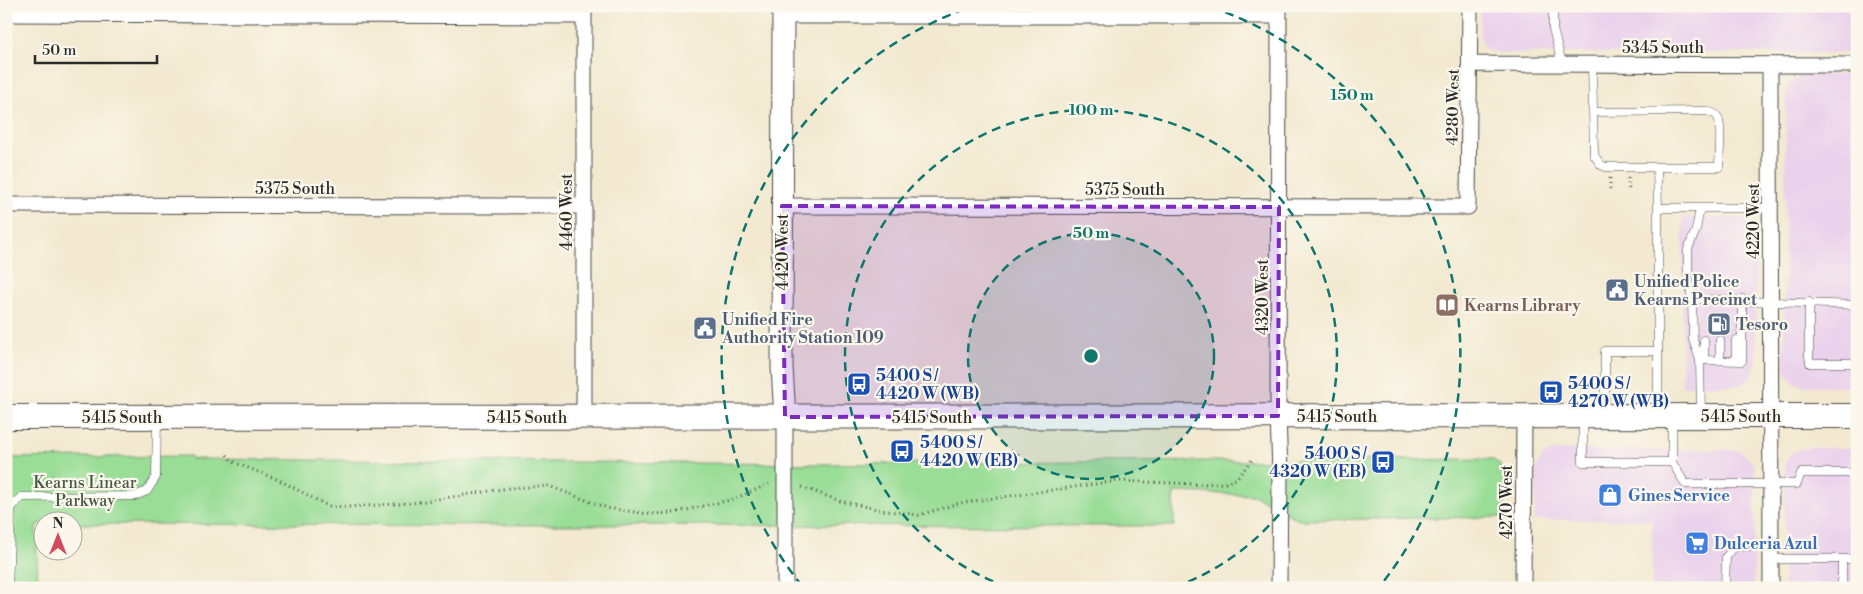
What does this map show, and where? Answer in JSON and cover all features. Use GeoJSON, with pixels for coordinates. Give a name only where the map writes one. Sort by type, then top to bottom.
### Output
{"type":"FeatureCollection","features":[{"type":"Feature","properties":{"kind":"main road","name":"5415 South"},"geometry":{"type":"LineString","coordinates":[[6,417],[1857,416]]}},
{"type":"Feature","properties":{"kind":"street","name":"4280 West"},"geometry":{"type":"LineString","coordinates":[[1468,207],[1470,6]]}},
{"type":"Feature","properties":{"kind":"street"},"geometry":{"type":"LineString","coordinates":[[6,14],[584,11]]}},
{"type":"Feature","properties":{"kind":"street","name":"4460 West"},"geometry":{"type":"LineString","coordinates":[[584,11],[584,417]]}},
{"type":"Feature","properties":{"kind":"street"},"geometry":{"type":"LineString","coordinates":[[783,11],[1279,11]]}},
{"type":"Feature","properties":{"kind":"street","name":"4420 West"},"geometry":{"type":"LineString","coordinates":[[783,11],[782,367],[785,417],[785,588]]}},
{"type":"Feature","properties":{"kind":"street","name":"4320 West"},"geometry":{"type":"LineString","coordinates":[[1279,11],[1279,588]]}},
{"type":"Feature","properties":{"kind":"street","name":"5345 South"},"geometry":{"type":"LineString","coordinates":[[1470,64],[1857,65]]}},
{"type":"Feature","properties":{"kind":"street","name":"4220 West"},"geometry":{"type":"LineString","coordinates":[[1770,64],[1771,588]]}},
{"type":"Feature","properties":{"kind":"street","name":"5375 South"},"geometry":{"type":"LineString","coordinates":[[6,205],[584,206]]}},
{"type":"Feature","properties":{"kind":"street","name":"5375 South"},"geometry":{"type":"LineString","coordinates":[[782,206],[1468,207]]}},
{"type":"Feature","properties":{"kind":"street","name":"4270 West"},"geometry":{"type":"LineString","coordinates":[[1523,588],[1524,416]]}},
{"type":"Feature","properties":{"kind":"lane"},"geometry":{"type":"LineString","coordinates":[[1553,6],[1553,29],[1562,64]]}},
{"type":"Feature","properties":{"kind":"lane"},"geometry":{"type":"LineString","coordinates":[[1592,64],[1592,112],[1594,155],[1601,166],[1719,167],[1719,127],[1717,116],[1712,112],[1592,112]]}},
{"type":"Feature","properties":{"kind":"lane"},"geometry":{"type":"LineString","coordinates":[[1657,167],[1658,351],[1672,462],[1685,484],[1798,484],[1801,473],[1856,472],[1857,470]]}},
{"type":"Feature","properties":{"kind":"lane"},"geometry":{"type":"LineString","coordinates":[[1658,208],[1770,208]]}},
{"type":"Feature","properties":{"kind":"lane"},"geometry":{"type":"LineString","coordinates":[[1700,208],[1696,230],[1688,249],[1688,276],[1692,299],[1693,340],[1702,360]]}},
{"type":"Feature","properties":{"kind":"lane"},"geometry":{"type":"LineString","coordinates":[[1692,299],[1857,305]]}},
{"type":"Feature","properties":{"kind":"lane"},"geometry":{"type":"LineString","coordinates":[[1704,299],[1704,309]]}},
{"type":"Feature","properties":{"kind":"lane"},"geometry":{"type":"LineString","coordinates":[[1720,299],[1720,309]]}},
{"type":"Feature","properties":{"kind":"lane"},"geometry":{"type":"LineString","coordinates":[[1702,360],[1742,361],[1739,300]]}},
{"type":"Feature","properties":{"kind":"lane"},"geometry":{"type":"LineString","coordinates":[[1736,309],[1739,300]]}},
{"type":"Feature","properties":{"kind":"lane"},"geometry":{"type":"LineString","coordinates":[[1809,302],[1810,363],[1857,363]]}},
{"type":"Feature","properties":{"kind":"lane"},"geometry":{"type":"LineString","coordinates":[[1701,416],[1704,340]]}},
{"type":"Feature","properties":{"kind":"lane"},"geometry":{"type":"LineString","coordinates":[[1720,340],[1720,360]]}},
{"type":"Feature","properties":{"kind":"lane"},"geometry":{"type":"LineString","coordinates":[[1736,340],[1736,360]]}},
{"type":"Feature","properties":{"kind":"lane"},"geometry":{"type":"LineString","coordinates":[[1658,351],[1605,351],[1594,416],[1583,462],[1672,462]]}},
{"type":"Feature","properties":{"kind":"lane"},"geometry":{"type":"LineString","coordinates":[[8,588],[11,508],[21,497],[135,496],[147,491],[156,477],[157,417]]}},
{"type":"Feature","properties":{"kind":"lane"},"geometry":{"type":"LineString","coordinates":[[1725,588],[1726,557],[1735,546],[1771,552],[1857,559]]}},
{"type":"Feature","properties":{"kind":"lane"},"geometry":{"type":"LineString","coordinates":[[1842,559],[1842,588]]}},
{"type":"Feature","properties":{"kind":"path"},"geometry":{"type":"LineString","coordinates":[[227,454],[233,462],[279,480],[328,506],[347,508],[412,503],[509,488],[549,486],[607,508],[648,514],[673,514],[734,499],[769,484]]}},
{"type":"Feature","properties":{"kind":"path"},"geometry":{"type":"LineString","coordinates":[[802,487],[840,502],[919,515],[960,503],[1117,481],[1225,483],[1236,479],[1252,460]]}},
{"type":"Feature","properties":{"kind":"highlighted area"},"geometry":{"type":"Polygon","coordinates":[[[782,206],[1279,207],[1278,416],[785,417],[782,206]]]}},
{"type":"Feature","properties":{"kind":"shaded area"},"geometry":{"type":"Polygon","coordinates":[[[1480,6],[1857,6],[1857,53],[1499,53],[1487,50],[1483,46],[1480,34],[1480,6]]]}},
{"type":"Feature","properties":{"kind":"shaded area"},"geometry":{"type":"Polygon","coordinates":[[[1857,75],[1857,387],[1802,386],[1795,383],[1788,376],[1784,364],[1786,93],[1789,84],[1799,76],[1857,75]]]}},
{"type":"Feature","properties":{"kind":"shaded area"},"geometry":{"type":"Polygon","coordinates":[[[1683,218],[1738,218],[1745,220],[1753,228],[1756,238],[1756,364],[1752,375],[1744,383],[1738,385],[1682,386],[1683,218]]]}},
{"type":"Feature","properties":{"kind":"shaded area"},"geometry":{"type":"Polygon","coordinates":[[[1808,448],[1857,448],[1857,588],[1784,588],[1785,464],[1788,457],[1795,451],[1808,448]]]}},
{"type":"Feature","properties":{"kind":"shaded area"},"geometry":{"type":"Polygon","coordinates":[[[1557,450],[1730,450],[1742,452],[1753,463],[1755,469],[1754,588],[1652,588],[1652,520],[1535,520],[1536,467],[1544,455],[1557,450]]]}},
{"type":"Feature","properties":{"kind":"green space","name":"Kearns Linear Parkway"},"geometry":{"type":"Polygon","coordinates":[[[191,456],[191,459],[817,464],[1492,459],[1501,466],[1505,473],[1503,517],[1299,520],[1254,495],[1174,492],[1174,526],[82,524],[82,512],[32,512],[32,562],[37,562],[38,588],[6,588],[6,458],[191,456]]]}},
{"type":"Feature","properties":{"kind":"place","name":"Unified Police Kearns Precinct"},"geometry":{"type":"Point","coordinates":[1617,290]}},
{"type":"Feature","properties":{"kind":"place","name":"Kearns Library"},"geometry":{"type":"Point","coordinates":[1447,305]}},
{"type":"Feature","properties":{"kind":"place","name":"Tesoro"},"geometry":{"type":"Point","coordinates":[1719,324]}},
{"type":"Feature","properties":{"kind":"place","name":"Unified Fire Authority Station 109"},"geometry":{"type":"Point","coordinates":[705,328]}},
{"type":"Feature","properties":{"kind":"place","name":"5400 S / 4420 W (WB)"},"geometry":{"type":"Point","coordinates":[859,384]}},
{"type":"Feature","properties":{"kind":"place","name":"5400 S / 4270 W (WB)"},"geometry":{"type":"Point","coordinates":[1551,392]}},
{"type":"Feature","properties":{"kind":"place","name":"5400 S / 4420 W (EB)"},"geometry":{"type":"Point","coordinates":[902,451]}},
{"type":"Feature","properties":{"kind":"place","name":"5400 S / 4320 W (EB)"},"geometry":{"type":"Point","coordinates":[1383,462]}},
{"type":"Feature","properties":{"kind":"place","name":"Gines Service"},"geometry":{"type":"Point","coordinates":[1610,495]}},
{"type":"Feature","properties":{"kind":"place","name":"Dulceria Azul"},"geometry":{"type":"Point","coordinates":[1697,543]}}]}
